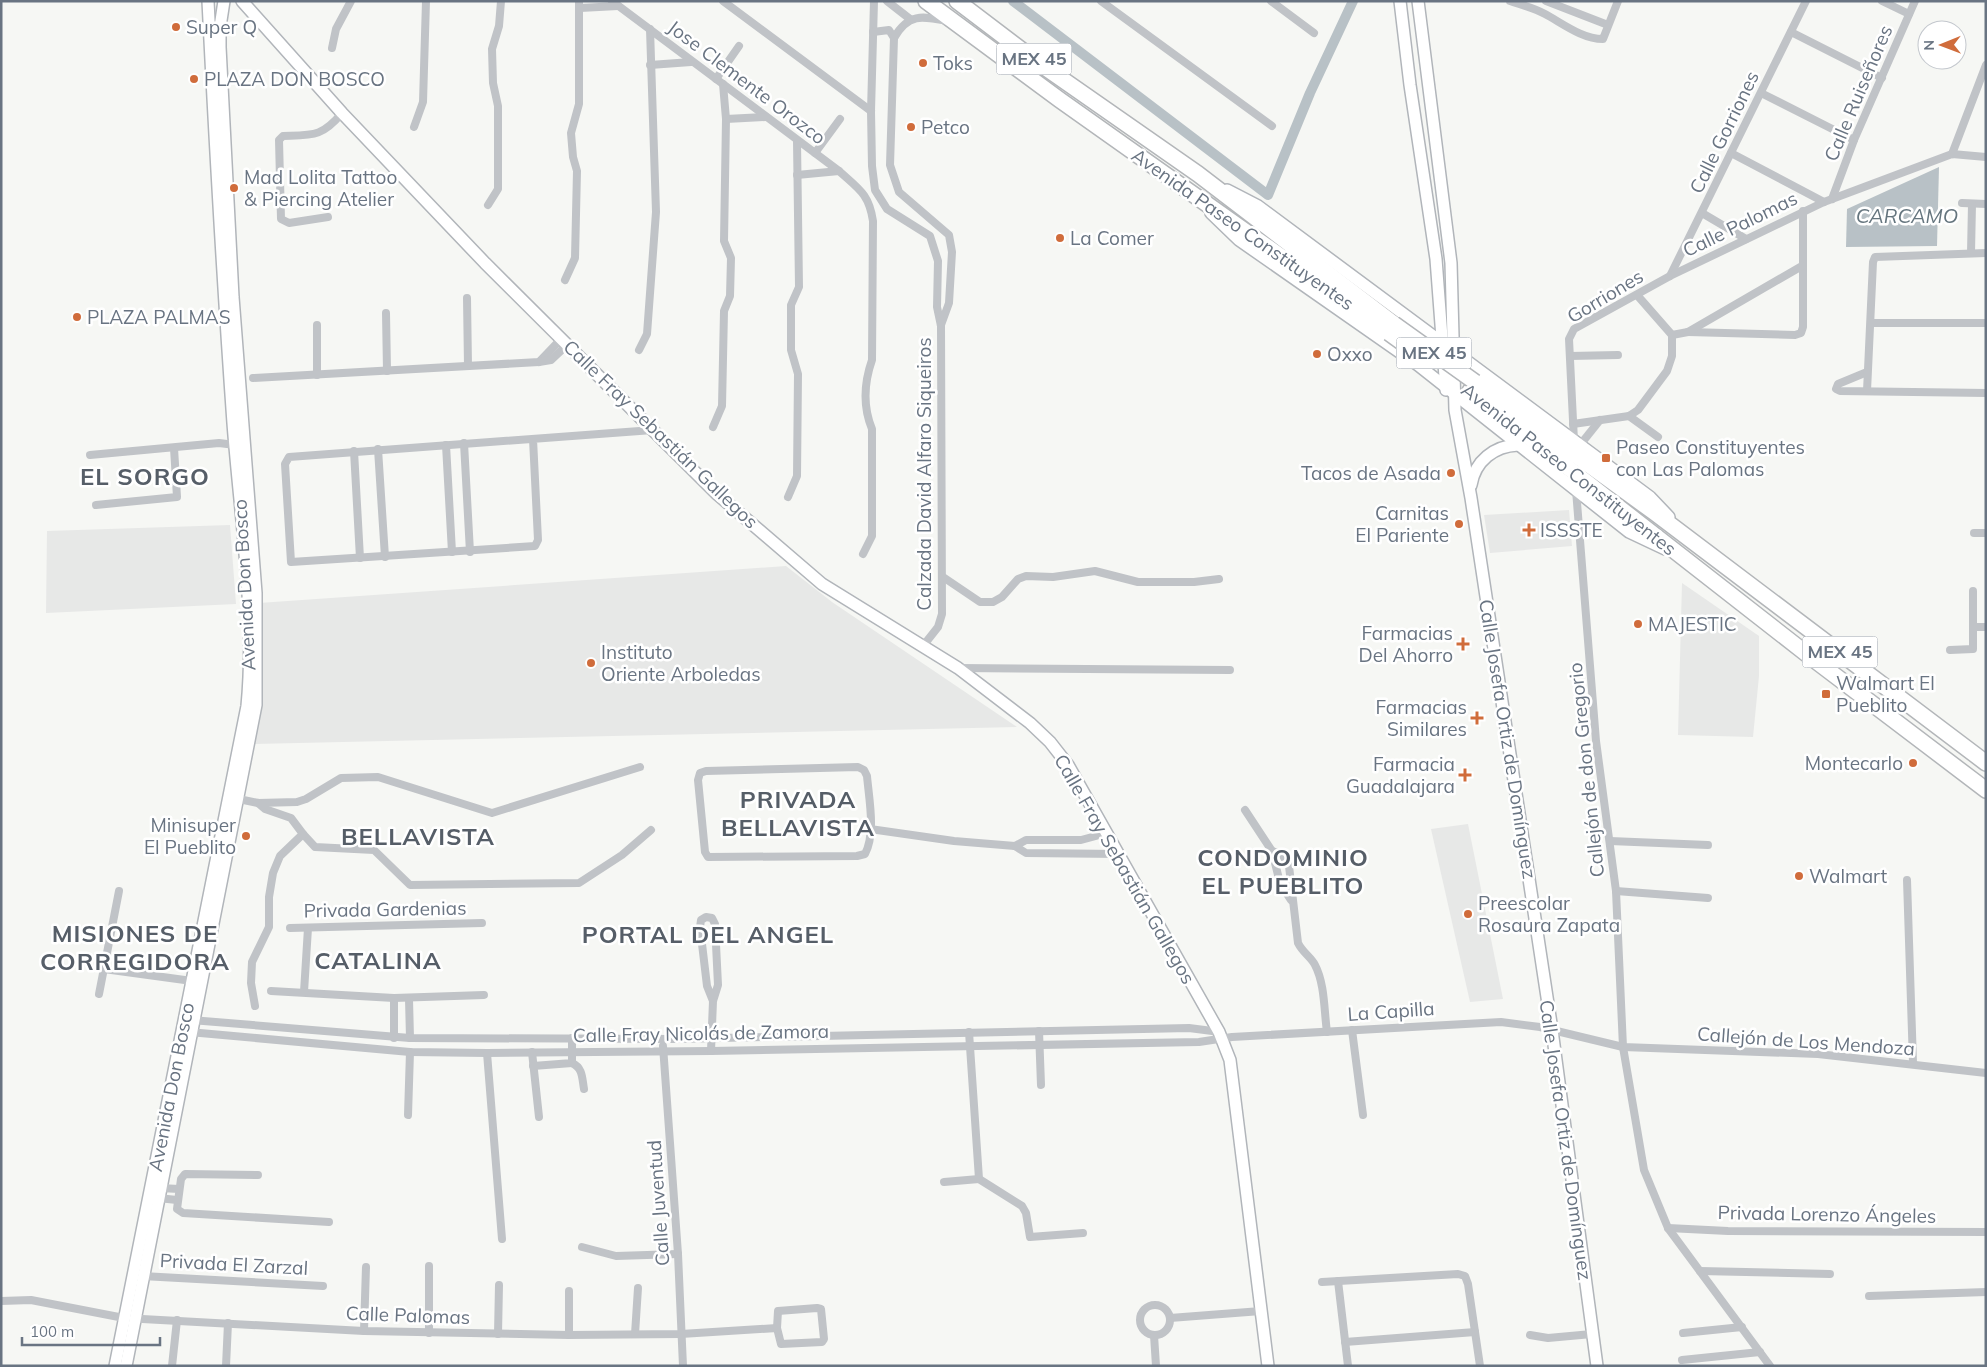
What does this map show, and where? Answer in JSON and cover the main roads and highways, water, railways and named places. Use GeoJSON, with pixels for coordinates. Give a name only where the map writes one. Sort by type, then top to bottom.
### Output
{"type":"FeatureCollection","features":[{"type":"Feature","properties":{"kind":"highway","name":"Avenida Paseo Constituyentes"},"geometry":{"type":"LineString","coordinates":[[926,1],[954,23],[1470,391],[1986,790]]}},
{"type":"Feature","properties":{"kind":"highway","name":"Avenida Paseo Constituyentes"},"geometry":{"type":"LineString","coordinates":[[966,4],[1112,115],[1198,174],[1394,324],[1655,513],[1986,763]]}},
{"type":"Feature","properties":{"kind":"water","name":"CARCAMO"},"geometry":{"type":"Polygon","coordinates":[[[1939,167],[1937,246],[1846,247],[1847,209],[1939,167]]]}},
{"type":"Feature","properties":{"kind":"waterway"},"geometry":{"type":"LineString","coordinates":[[1013,1],[1268,195],[1310,93],[1353,1]]}},
{"type":"Feature","properties":{"kind":"place","name":"Super Q"},"geometry":{"type":"Point","coordinates":[176,27]}},
{"type":"Feature","properties":{"kind":"place","name":"Toks"},"geometry":{"type":"Point","coordinates":[923,63]}},
{"type":"Feature","properties":{"kind":"place","name":"PLAZA DON BOSCO"},"geometry":{"type":"Point","coordinates":[194,79]}},
{"type":"Feature","properties":{"kind":"place","name":"Petco"},"geometry":{"type":"Point","coordinates":[911,127]}},
{"type":"Feature","properties":{"kind":"place","name":"Mad Lolita Tattoo & Piercing Atelier"},"geometry":{"type":"Point","coordinates":[234,188]}},
{"type":"Feature","properties":{"kind":"place","name":"La Comer"},"geometry":{"type":"Point","coordinates":[1060,238]}},
{"type":"Feature","properties":{"kind":"place","name":"PLAZA PALMAS"},"geometry":{"type":"Point","coordinates":[77,317]}},
{"type":"Feature","properties":{"kind":"place","name":"Oxxo"},"geometry":{"type":"Point","coordinates":[1317,354]}},
{"type":"Feature","properties":{"kind":"place","name":"Paseo Constituyentes con Las Palomas"},"geometry":{"type":"Point","coordinates":[1606,458]}},
{"type":"Feature","properties":{"kind":"place","name":"Tacos de Asada"},"geometry":{"type":"Point","coordinates":[1451,473]}},
{"type":"Feature","properties":{"kind":"place","name":"Carnitas El Pariente"},"geometry":{"type":"Point","coordinates":[1459,524]}},
{"type":"Feature","properties":{"kind":"place","name":"ISSSTE"},"geometry":{"type":"Point","coordinates":[1529,530]}},
{"type":"Feature","properties":{"kind":"place","name":"MAJESTIC"},"geometry":{"type":"Point","coordinates":[1638,624]}},
{"type":"Feature","properties":{"kind":"place","name":"Farmacias Del Ahorro"},"geometry":{"type":"Point","coordinates":[1463,644]}},
{"type":"Feature","properties":{"kind":"place","name":"Instituto Oriente Arboledas"},"geometry":{"type":"Point","coordinates":[591,663]}},
{"type":"Feature","properties":{"kind":"place","name":"Walmart El Pueblito"},"geometry":{"type":"Point","coordinates":[1826,694]}},
{"type":"Feature","properties":{"kind":"place","name":"Farmacias Similares"},"geometry":{"type":"Point","coordinates":[1477,718]}},
{"type":"Feature","properties":{"kind":"place","name":"Montecarlo"},"geometry":{"type":"Point","coordinates":[1913,763]}},
{"type":"Feature","properties":{"kind":"place","name":"Farmacia Guadalajara"},"geometry":{"type":"Point","coordinates":[1465,775]}},
{"type":"Feature","properties":{"kind":"place","name":"Minisuper El Pueblito"},"geometry":{"type":"Point","coordinates":[246,836]}},
{"type":"Feature","properties":{"kind":"place","name":"Walmart"},"geometry":{"type":"Point","coordinates":[1799,876]}},
{"type":"Feature","properties":{"kind":"place","name":"Preescolar Rosaura Zapata"},"geometry":{"type":"Point","coordinates":[1468,914]}},
{"type":"Feature","properties":{"kind":"district","name":"EL SORGO"},"geometry":{"type":"Point","coordinates":[145,477]}},
{"type":"Feature","properties":{"kind":"district","name":"PRIVADA BELLAVISTA"},"geometry":{"type":"Point","coordinates":[798,814]}},
{"type":"Feature","properties":{"kind":"district","name":"BELLAVISTA"},"geometry":{"type":"Point","coordinates":[418,837]}},
{"type":"Feature","properties":{"kind":"district","name":"CONDOMINIO EL PUEBLITO"},"geometry":{"type":"Point","coordinates":[1283,872]}},
{"type":"Feature","properties":{"kind":"district","name":"PORTAL DEL ANGEL"},"geometry":{"type":"Point","coordinates":[708,935]}},
{"type":"Feature","properties":{"kind":"district","name":"MISIONES DE CORREGIDORA"},"geometry":{"type":"Point","coordinates":[135,948]}},
{"type":"Feature","properties":{"kind":"district","name":"CATALINA"},"geometry":{"type":"Point","coordinates":[378,961]}}]}
